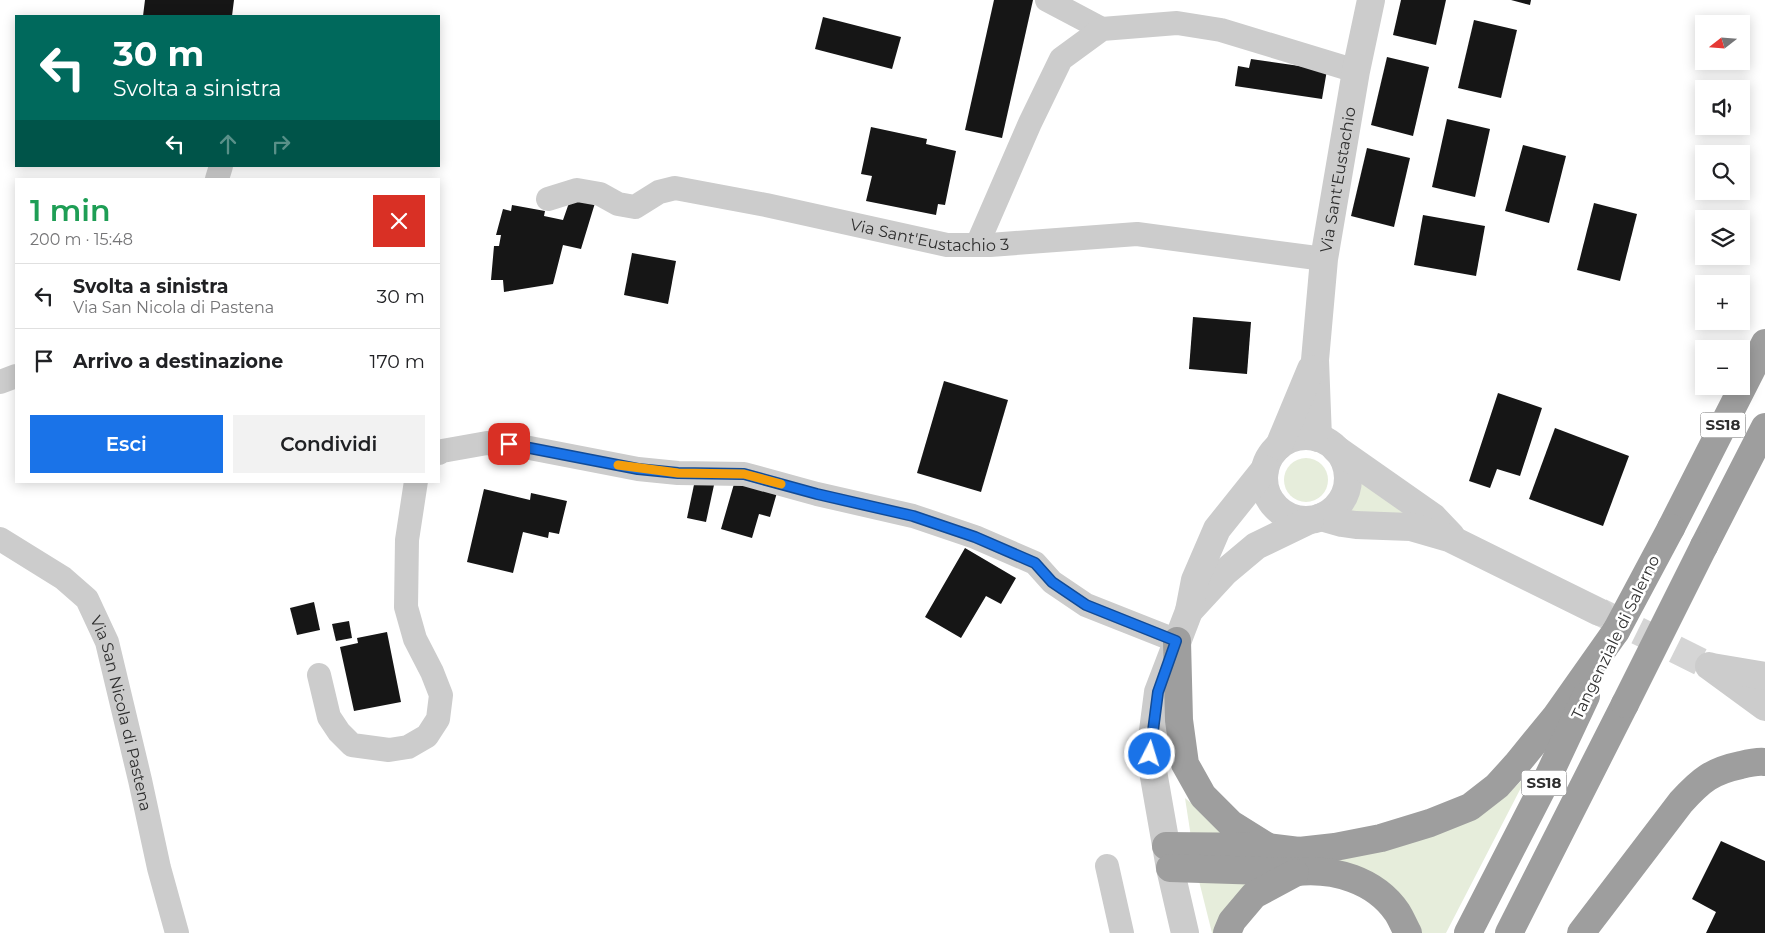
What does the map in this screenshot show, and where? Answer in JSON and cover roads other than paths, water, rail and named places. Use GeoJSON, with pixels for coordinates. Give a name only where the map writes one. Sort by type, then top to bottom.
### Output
{"type":"FeatureCollection","features":[{"type":"Feature","properties":{"kind":"highway","name":"Tangenziale di Salerno"},"geometry":{"type":"LineString","coordinates":[[1468,933],[1548,777],[1607,621],[1670,528],[1765,343]]}},
{"type":"Feature","properties":{"kind":"highway","name":"SS18"},"geometry":{"type":"LineString","coordinates":[[1509,933],[1765,427]]}},
{"type":"Feature","properties":{"kind":"highway"},"geometry":{"type":"LineString","coordinates":[[1168,857],[1268,847],[1299,851],[1335,847],[1381,838],[1430,823],[1470,806],[1497,786],[1556,716],[1607,621]]}},
{"type":"Feature","properties":{"kind":"highway"},"geometry":{"type":"LineString","coordinates":[[1176,641],[1179,720],[1185,764],[1203,796],[1231,824],[1268,847]]}},
{"type":"Feature","properties":{"kind":"highway"},"geometry":{"type":"LineString","coordinates":[[1581,933],[1675,810],[1699,783],[1722,769],[1759,761],[1765,762]]}},
{"type":"Feature","properties":{"kind":"highway"},"geometry":{"type":"LineString","coordinates":[[1168,857],[1296,872],[1334,873],[1358,880],[1382,895],[1397,912],[1408,933]]}},
{"type":"Feature","properties":{"kind":"highway"},"geometry":{"type":"LineString","coordinates":[[1227,933],[1232,921],[1254,895],[1296,872]]}},
{"type":"Feature","properties":{"kind":"street"},"geometry":{"type":"LineString","coordinates":[[1047,0],[1102,29]]}},
{"type":"Feature","properties":{"kind":"street","name":"Via Sant'Eustachio"},"geometry":{"type":"LineString","coordinates":[[1323,440],[1315,360],[1324,259],[1356,71],[1371,0]]}},
{"type":"Feature","properties":{"kind":"street"},"geometry":{"type":"LineString","coordinates":[[977,245],[1061,59],[1102,29],[1177,23],[1221,30],[1356,71]]}},
{"type":"Feature","properties":{"kind":"street","name":"Via Sant'Eustachio 3"},"geometry":{"type":"LineString","coordinates":[[548,199],[577,190],[600,194],[618,204],[636,207],[659,192],[674,188],[766,205],[947,245],[977,245],[1137,234],[1324,259]]}},
{"type":"Feature","properties":{"kind":"street","name":"Via Sant'Eustachio"},"geometry":{"type":"LineString","coordinates":[[1272,458],[1315,360]]}},
{"type":"Feature","properties":{"kind":"street"},"geometry":{"type":"LineString","coordinates":[[0,382],[15,376]]}},
{"type":"Feature","properties":{"kind":"street"},"geometry":{"type":"LineString","coordinates":[[1185,933],[1168,857],[1150,754],[1158,692],[1176,641],[1190,610],[1195,580],[1217,528],[1272,458],[1295,437],[1307,436],[1323,440],[1433,517],[1460,544]]}},
{"type":"Feature","properties":{"kind":"street"},"geometry":{"type":"LineString","coordinates":[[1190,610],[1225,572],[1256,546],[1332,510],[1341,500],[1346,488],[1347,475],[1344,462],[1338,451],[1323,440]]}},
{"type":"Feature","properties":{"kind":"street"},"geometry":{"type":"LineString","coordinates":[[440,452],[487,443],[509,444],[638,469],[678,473],[744,474],[817,494],[913,516],[975,537],[1035,563],[1052,582],[1086,605],[1176,641]]}},
{"type":"Feature","properties":{"kind":"street"},"geometry":{"type":"LineString","coordinates":[[1272,458],[1264,480],[1266,491],[1278,510],[1288,516],[1299,520],[1315,518],[1356,525],[1411,527],[1432,532],[1460,544],[1607,621]]}},
{"type":"Feature","properties":{"kind":"street"},"geometry":{"type":"LineString","coordinates":[[319,675],[329,717],[339,732],[352,744],[389,750],[408,747],[427,736],[438,719],[441,695],[432,672],[415,639],[406,607],[407,540],[416,483]]}},
{"type":"Feature","properties":{"kind":"street","name":"Via San Nicola di Pastena"},"geometry":{"type":"LineString","coordinates":[[0,538],[63,578],[86,599],[107,642],[159,868],[177,933]]}},
{"type":"Feature","properties":{"kind":"street"},"geometry":{"type":"LineString","coordinates":[[1765,676],[1709,666],[1765,706]]}},
{"type":"Feature","properties":{"kind":"street"},"geometry":{"type":"LineString","coordinates":[[1107,866],[1122,933]]}},
{"type":"Feature","properties":{"kind":"tunnel"},"geometry":{"type":"LineString","coordinates":[[1600,612],[1709,666]]}}]}
